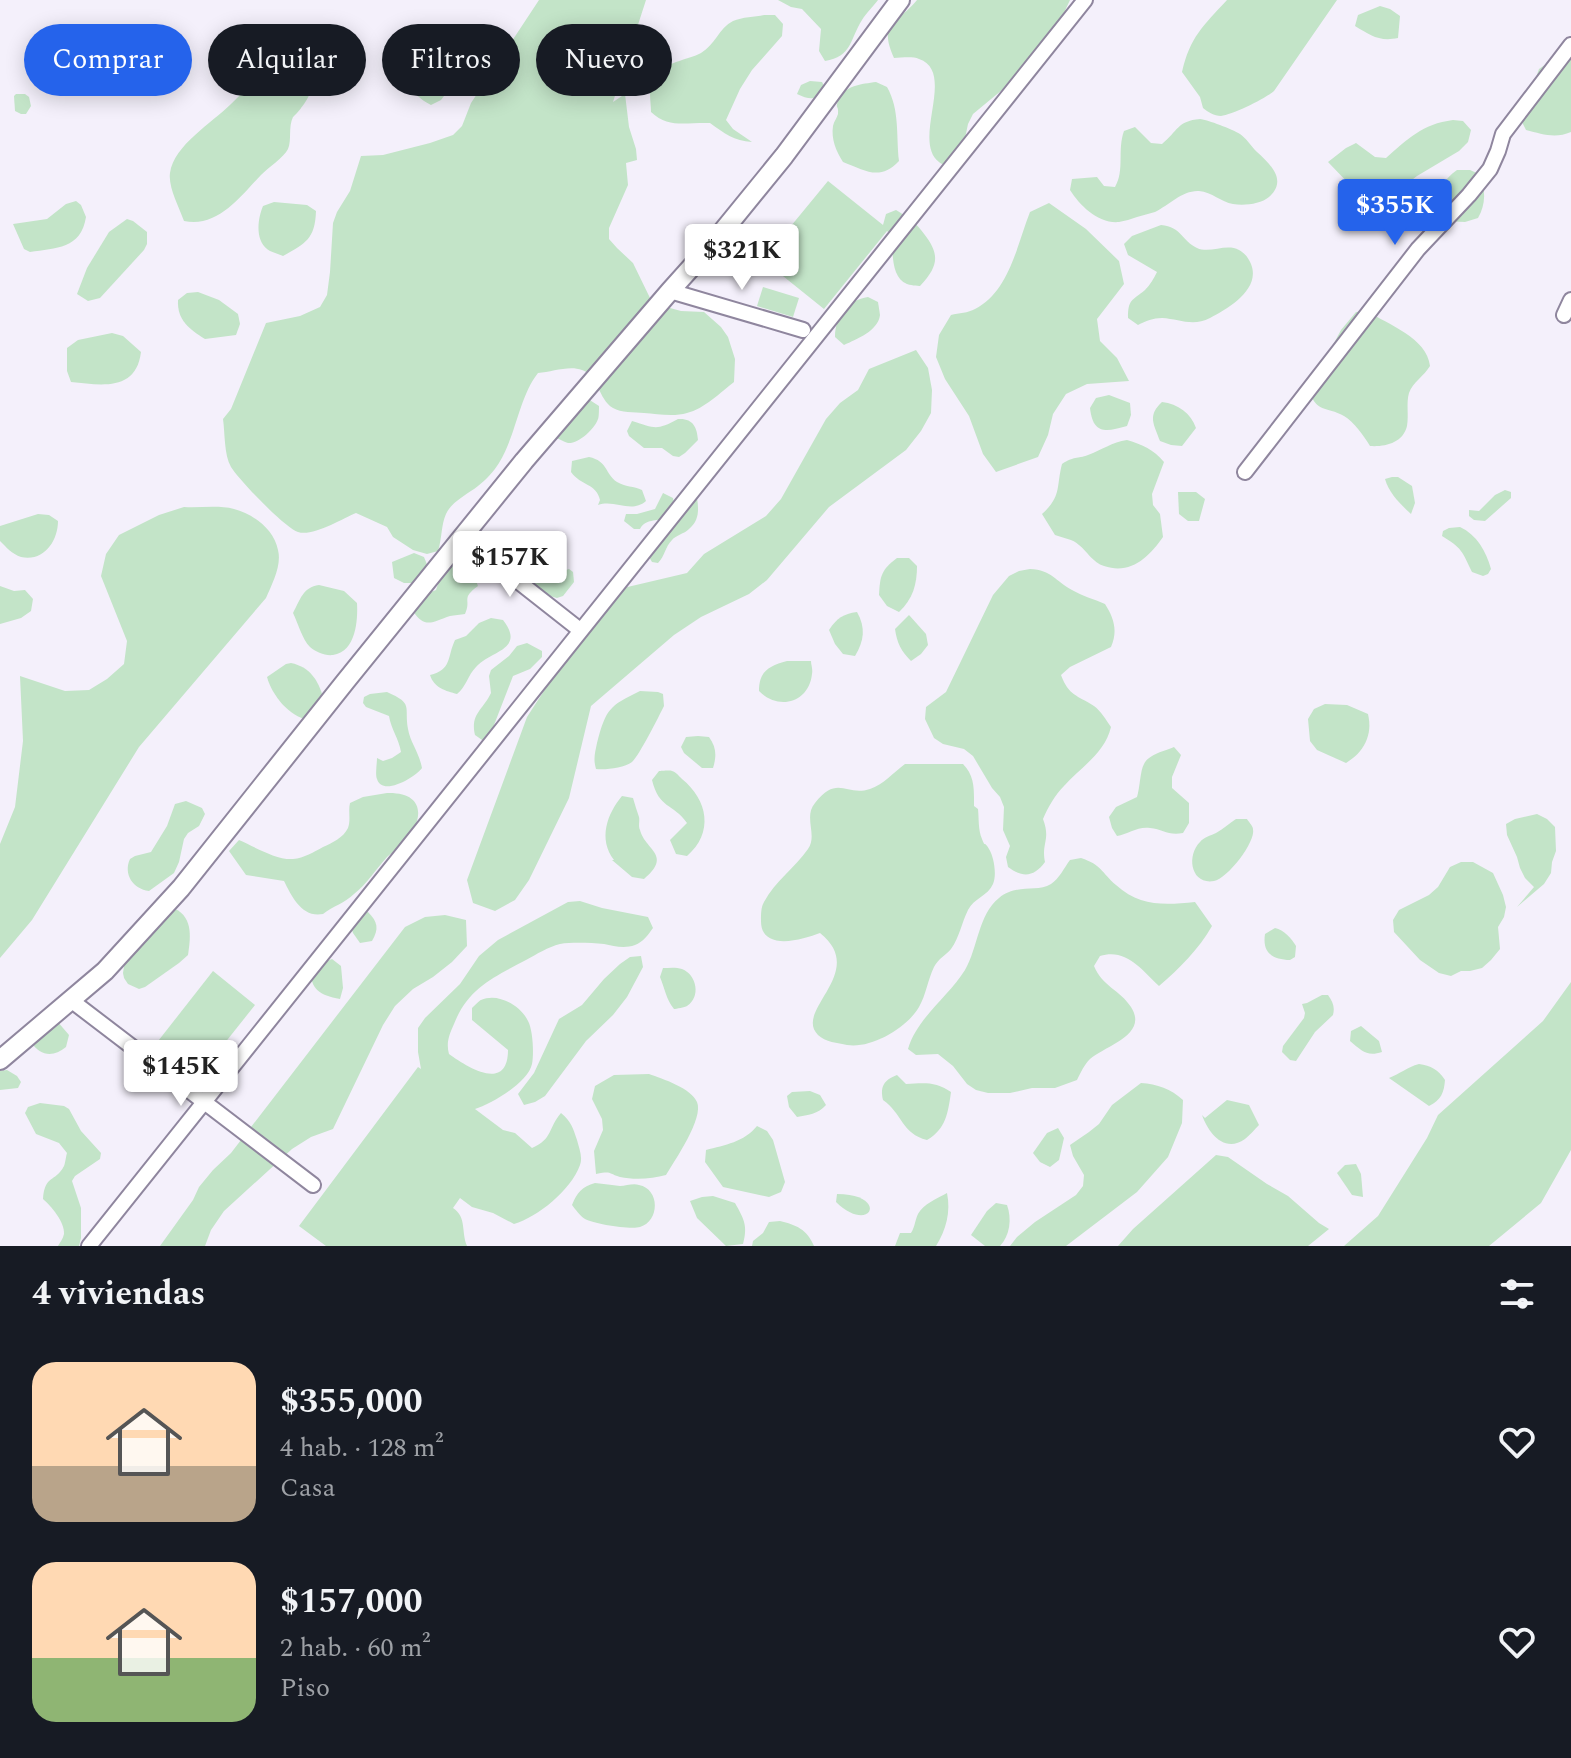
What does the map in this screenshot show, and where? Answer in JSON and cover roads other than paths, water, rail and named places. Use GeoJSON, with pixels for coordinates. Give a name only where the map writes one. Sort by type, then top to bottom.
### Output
{"type":"FeatureCollection","features":[{"type":"Feature","properties":{"kind":"street"},"geometry":{"type":"LineString","coordinates":[[0,1060],[105,971],[181,888],[524,461],[714,242],[784,156],[900,0]]}},
{"type":"Feature","properties":{"kind":"street"},"geometry":{"type":"LineString","coordinates":[[89,1246],[1085,0]]}},
{"type":"Feature","properties":{"kind":"street"},"geometry":{"type":"LineString","coordinates":[[1245,472],[1418,249],[1490,169],[1503,134],[1571,45]]}},
{"type":"Feature","properties":{"kind":"street"},"geometry":{"type":"LineString","coordinates":[[670,291],[803,330]]}},
{"type":"Feature","properties":{"kind":"street"},"geometry":{"type":"LineString","coordinates":[[1564,315],[1571,300]]}},
{"type":"Feature","properties":{"kind":"street"},"geometry":{"type":"LineString","coordinates":[[463,538],[580,630]]}},
{"type":"Feature","properties":{"kind":"street"},"geometry":{"type":"LineString","coordinates":[[72,1001],[313,1185]]}}]}
